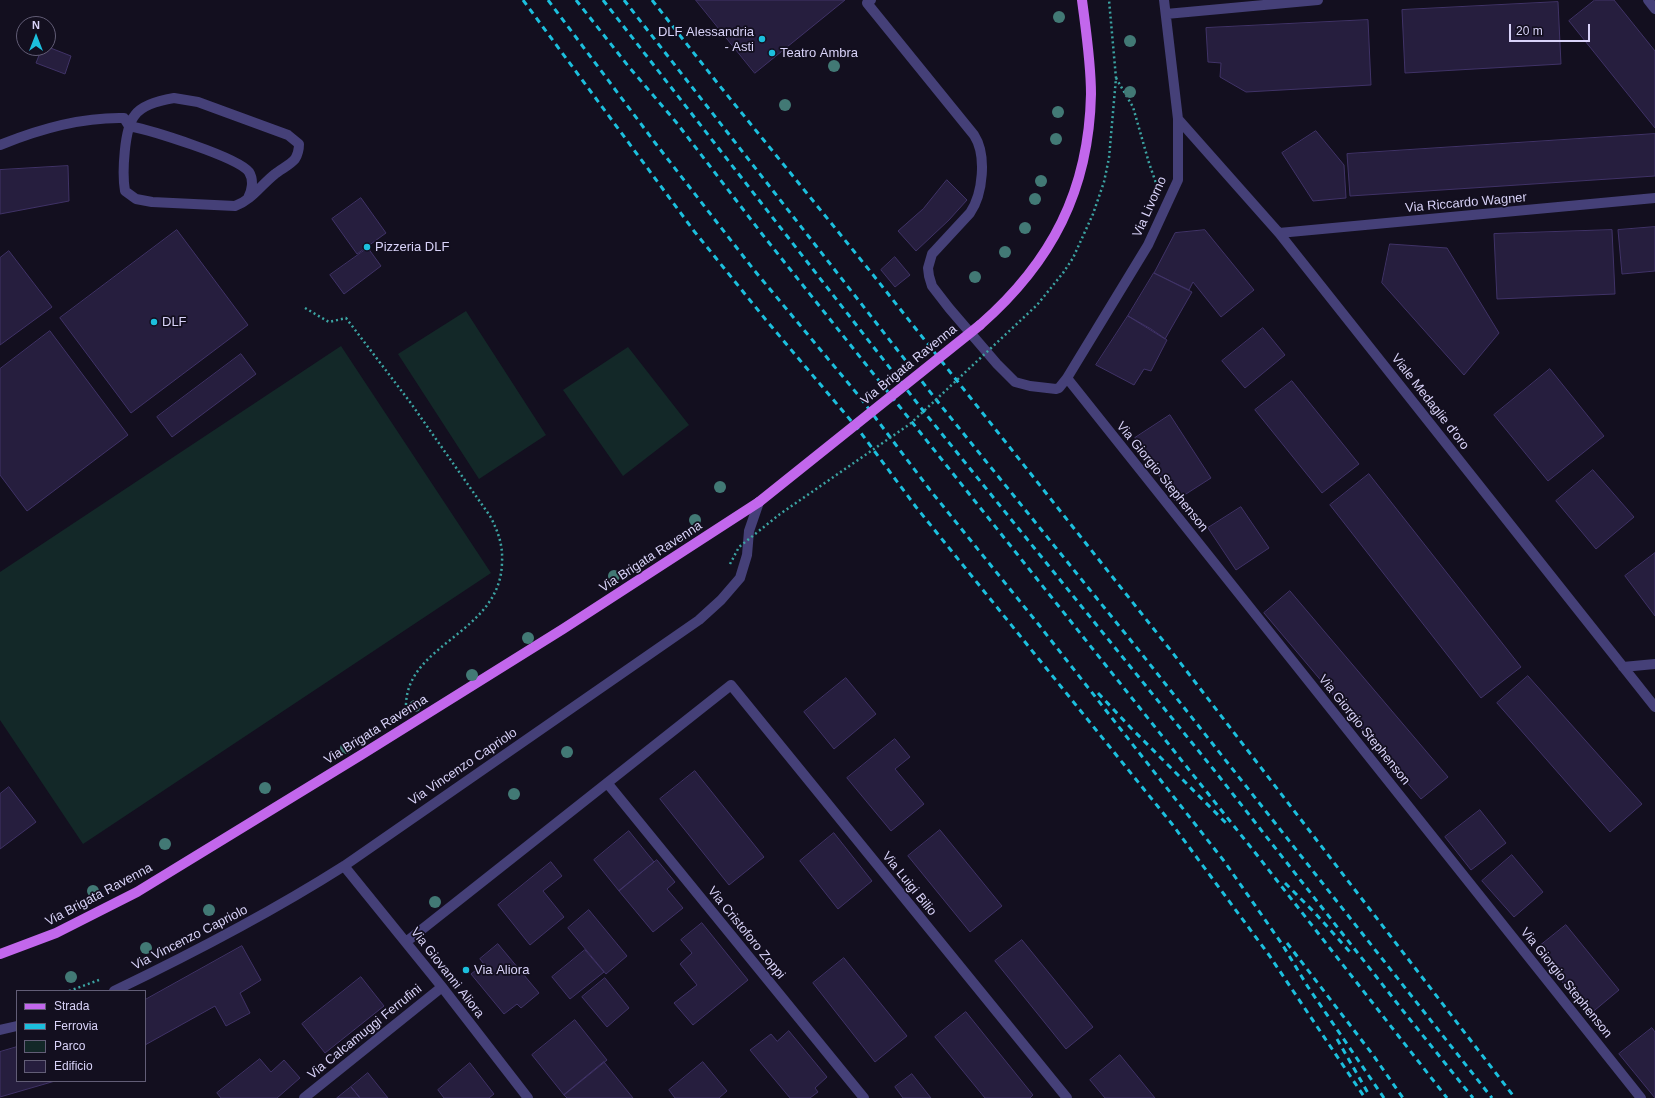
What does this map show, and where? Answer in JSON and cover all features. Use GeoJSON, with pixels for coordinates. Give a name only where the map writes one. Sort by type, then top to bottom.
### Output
{"type":"FeatureCollection","features":[{"type":"Feature","properties":{"kind":"main road","name":"Via Brigata Ravenna"},"geometry":{"type":"LineString","coordinates":[[0,954],[56,933],[137,892],[355,759],[576,621],[759,502],[980,325],[1022,284],[1052,242],[1068,209],[1082,172],[1091,94],[1087,37],[1082,0]]}},
{"type":"Feature","properties":{"kind":"street","name":"Via Livorno"},"geometry":{"type":"LineString","coordinates":[[1067,378],[1148,245],[1178,180],[1178,119],[1164,0]]}},
{"type":"Feature","properties":{"kind":"street"},"geometry":{"type":"LineString","coordinates":[[1166,14],[1318,0]]}},
{"type":"Feature","properties":{"kind":"street"},"geometry":{"type":"LineString","coordinates":[[1648,0],[1655,9]]}},
{"type":"Feature","properties":{"kind":"street"},"geometry":{"type":"LineString","coordinates":[[867,1],[974,135],[979,144],[982,174],[980,191],[970,213],[932,254],[928,274],[932,286],[1007,375],[1016,383],[1057,389],[1067,378]]}},
{"type":"Feature","properties":{"kind":"street"},"geometry":{"type":"LineString","coordinates":[[174,98],[198,102],[276,129],[294,138],[299,144],[299,149],[295,159],[274,174],[244,203],[235,206],[226,206],[152,202],[136,199],[125,191],[123,167],[130,126],[131,120],[135,113],[141,109],[164,99],[174,98]]}},
{"type":"Feature","properties":{"kind":"street"},"geometry":{"type":"LineString","coordinates":[[0,145],[23,136],[70,123],[98,118],[124,118],[130,126],[194,145],[242,166],[252,178],[251,191],[249,197],[244,203]]}},
{"type":"Feature","properties":{"kind":"street","name":"Viale Medaglie d'oro"},"geometry":{"type":"LineString","coordinates":[[1178,119],[1279,233],[1655,708]]}},
{"type":"Feature","properties":{"kind":"street","name":"Via Riccardo Wagner"},"geometry":{"type":"LineString","coordinates":[[1279,233],[1655,198]]}},
{"type":"Feature","properties":{"kind":"street","name":"Via Giorgio Stephenson"},"geometry":{"type":"LineString","coordinates":[[1067,378],[1641,1098]]}},
{"type":"Feature","properties":{"kind":"street","name":"Via Vincenzo Capriolo"},"geometry":{"type":"LineString","coordinates":[[116,990],[229,934],[290,900],[344,866],[683,632],[713,609],[735,584],[742,573],[747,555],[749,531],[759,502]]}},
{"type":"Feature","properties":{"kind":"street"},"geometry":{"type":"LineString","coordinates":[[1623,666],[1655,664]]}},
{"type":"Feature","properties":{"kind":"street","name":"Via Luigi Bilio"},"geometry":{"type":"LineString","coordinates":[[608,784],[732,686],[1067,1098]]}},
{"type":"Feature","properties":{"kind":"street"},"geometry":{"type":"LineString","coordinates":[[406,942],[608,784]]}},
{"type":"Feature","properties":{"kind":"street","name":"Via Cristoforo Zoppi"},"geometry":{"type":"LineString","coordinates":[[608,784],[864,1098]]}},
{"type":"Feature","properties":{"kind":"street","name":"Via Giovanni Aliora"},"geometry":{"type":"LineString","coordinates":[[344,866],[442,987],[528,1098]]}},
{"type":"Feature","properties":{"kind":"street","name":"Via Calcamuggi Ferrufini"},"geometry":{"type":"LineString","coordinates":[[304,1098],[442,987]]}},
{"type":"Feature","properties":{"kind":"street"},"geometry":{"type":"LineString","coordinates":[[0,1030],[16,1026]]}},
{"type":"Feature","properties":{"kind":"path"},"geometry":{"type":"LineString","coordinates":[[730,564],[739,547],[780,514],[910,424],[1037,305],[1063,273],[1078,247],[1093,214],[1104,182],[1112,131],[1116,78],[1109,0]]}},
{"type":"Feature","properties":{"kind":"path"},"geometry":{"type":"LineString","coordinates":[[1116,78],[1133,107],[1149,164],[1165,208]]}},
{"type":"Feature","properties":{"kind":"path"},"geometry":{"type":"LineString","coordinates":[[305,308],[329,322],[346,318],[410,402],[490,516],[497,528],[500,540],[502,571],[499,586],[493,599],[471,623],[425,662],[412,679],[407,691],[406,726]]}},
{"type":"Feature","properties":{"kind":"green space"},"geometry":{"type":"Polygon","coordinates":[[[466,311],[546,435],[479,479],[398,354],[466,311]]]}},
{"type":"Feature","properties":{"kind":"green space"},"geometry":{"type":"Polygon","coordinates":[[[341,346],[491,573],[83,844],[0,720],[0,572],[341,346]]]}},
{"type":"Feature","properties":{"kind":"green space"},"geometry":{"type":"Polygon","coordinates":[[[628,347],[689,425],[623,476],[563,390],[628,347]]]}},
{"type":"Feature","properties":{"kind":"building","name":"DLF Alessandria - Asti"},"geometry":{"type":"Polygon","coordinates":[[[696,0],[845,0],[755,73],[696,0]]]}},
{"type":"Feature","properties":{"kind":"building"},"geometry":{"type":"Polygon","coordinates":[[[1595,0],[1614,0],[1655,51],[1655,128],[1569,21],[1595,0]]]}},
{"type":"Feature","properties":{"kind":"building"},"geometry":{"type":"Polygon","coordinates":[[[1558,2],[1561,64],[1405,73],[1402,10],[1558,2]]]}},
{"type":"Feature","properties":{"kind":"building"},"geometry":{"type":"Polygon","coordinates":[[[1368,20],[1371,85],[1246,92],[1220,77],[1221,63],[1208,62],[1206,28],[1368,20]]]}},
{"type":"Feature","properties":{"kind":"building"},"geometry":{"type":"Polygon","coordinates":[[[56,50],[71,56],[65,74],[36,63],[39,56],[56,56],[56,50]]]}},
{"type":"Feature","properties":{"kind":"building"},"geometry":{"type":"Polygon","coordinates":[[[1316,131],[1344,165],[1346,198],[1313,201],[1282,153],[1316,131]]]}},
{"type":"Feature","properties":{"kind":"building"},"geometry":{"type":"Polygon","coordinates":[[[1655,134],[1655,176],[1350,196],[1347,154],[1655,134]]]}},
{"type":"Feature","properties":{"kind":"building"},"geometry":{"type":"Polygon","coordinates":[[[68,166],[69,201],[0,214],[0,170],[68,166]]]}},
{"type":"Feature","properties":{"kind":"building"},"geometry":{"type":"Polygon","coordinates":[[[947,180],[967,200],[949,220],[916,251],[898,231],[923,209],[947,180]]]}},
{"type":"Feature","properties":{"kind":"building"},"geometry":{"type":"Polygon","coordinates":[[[361,198],[386,233],[357,254],[332,219],[361,198]]]}},
{"type":"Feature","properties":{"kind":"building"},"geometry":{"type":"Polygon","coordinates":[[[1655,227],[1655,271],[1622,274],[1618,230],[1655,227]]]}},
{"type":"Feature","properties":{"kind":"building","name":"DLF"},"geometry":{"type":"Polygon","coordinates":[[[177,230],[248,325],[131,413],[60,318],[177,230]]]}},
{"type":"Feature","properties":{"kind":"building"},"geometry":{"type":"Polygon","coordinates":[[[1205,230],[1254,290],[1221,317],[1193,282],[1189,290],[1154,273],[1175,233],[1205,230]]]}},
{"type":"Feature","properties":{"kind":"building"},"geometry":{"type":"Polygon","coordinates":[[[1612,230],[1615,294],[1497,299],[1494,234],[1612,230]]]}},
{"type":"Feature","properties":{"kind":"building"},"geometry":{"type":"Polygon","coordinates":[[[1390,244],[1447,248],[1499,333],[1464,375],[1382,283],[1390,244]]]}},
{"type":"Feature","properties":{"kind":"building"},"geometry":{"type":"Polygon","coordinates":[[[368,248],[381,266],[344,294],[330,275],[368,248]]]}},
{"type":"Feature","properties":{"kind":"building"},"geometry":{"type":"Polygon","coordinates":[[[9,251],[52,307],[0,345],[0,258],[9,251]]]}},
{"type":"Feature","properties":{"kind":"building"},"geometry":{"type":"Polygon","coordinates":[[[895,257],[910,275],[895,287],[881,270],[895,257]]]}},
{"type":"Feature","properties":{"kind":"building"},"geometry":{"type":"Polygon","coordinates":[[[1154,273],[1192,292],[1165,339],[1128,316],[1154,273]]]}},
{"type":"Feature","properties":{"kind":"building"},"geometry":{"type":"Polygon","coordinates":[[[1128,316],[1167,340],[1151,371],[1144,369],[1134,385],[1096,365],[1128,316]]]}},
{"type":"Feature","properties":{"kind":"building"},"geometry":{"type":"Polygon","coordinates":[[[1263,328],[1285,355],[1245,388],[1222,361],[1263,328]]]}},
{"type":"Feature","properties":{"kind":"building"},"geometry":{"type":"Polygon","coordinates":[[[50,331],[128,435],[27,511],[0,475],[0,369],[50,331]]]}},
{"type":"Feature","properties":{"kind":"building"},"geometry":{"type":"Polygon","coordinates":[[[241,354],[256,374],[172,437],[157,417],[241,354]]]}},
{"type":"Feature","properties":{"kind":"building"},"geometry":{"type":"Polygon","coordinates":[[[1550,369],[1604,436],[1548,481],[1494,415],[1550,369]]]}},
{"type":"Feature","properties":{"kind":"building"},"geometry":{"type":"Polygon","coordinates":[[[1292,381],[1359,464],[1322,493],[1255,410],[1292,381]]]}},
{"type":"Feature","properties":{"kind":"building"},"geometry":{"type":"Polygon","coordinates":[[[1170,415],[1211,478],[1175,501],[1135,438],[1170,415]]]}},
{"type":"Feature","properties":{"kind":"building"},"geometry":{"type":"Polygon","coordinates":[[[1593,470],[1634,517],[1596,549],[1556,501],[1593,470]]]}},
{"type":"Feature","properties":{"kind":"building"},"geometry":{"type":"Polygon","coordinates":[[[1369,474],[1521,667],[1481,698],[1330,505],[1369,474]]]}},
{"type":"Feature","properties":{"kind":"building"},"geometry":{"type":"Polygon","coordinates":[[[1241,507],[1269,548],[1236,570],[1208,528],[1241,507]]]}},
{"type":"Feature","properties":{"kind":"building"},"geometry":{"type":"Polygon","coordinates":[[[1655,553],[1655,616],[1625,576],[1655,553]]]}},
{"type":"Feature","properties":{"kind":"building"},"geometry":{"type":"Polygon","coordinates":[[[1290,591],[1448,777],[1421,799],[1264,613],[1290,591]]]}},
{"type":"Feature","properties":{"kind":"building"},"geometry":{"type":"Polygon","coordinates":[[[1528,676],[1642,804],[1610,832],[1497,703],[1528,676]]]}},
{"type":"Feature","properties":{"kind":"building"},"geometry":{"type":"Polygon","coordinates":[[[846,678],[876,714],[834,749],[804,712],[846,678]]]}},
{"type":"Feature","properties":{"kind":"building"},"geometry":{"type":"Polygon","coordinates":[[[895,739],[910,757],[895,769],[924,804],[891,831],[847,778],[895,739]]]}},
{"type":"Feature","properties":{"kind":"building"},"geometry":{"type":"Polygon","coordinates":[[[695,771],[764,857],[729,885],[660,799],[695,771]]]}},
{"type":"Feature","properties":{"kind":"building"},"geometry":{"type":"Polygon","coordinates":[[[9,787],[36,822],[0,849],[0,794],[9,787]]]}},
{"type":"Feature","properties":{"kind":"building"},"geometry":{"type":"Polygon","coordinates":[[[1480,810],[1506,843],[1471,870],[1445,837],[1480,810]]]}},
{"type":"Feature","properties":{"kind":"building"},"geometry":{"type":"Polygon","coordinates":[[[940,830],[1002,906],[970,932],[908,856],[940,830]]]}},
{"type":"Feature","properties":{"kind":"building"},"geometry":{"type":"Polygon","coordinates":[[[629,831],[654,862],[619,891],[594,860],[629,831]]]}},
{"type":"Feature","properties":{"kind":"building"},"geometry":{"type":"Polygon","coordinates":[[[834,833],[872,881],[838,909],[800,861],[834,833]]]}},
{"type":"Feature","properties":{"kind":"building"},"geometry":{"type":"Polygon","coordinates":[[[1512,855],[1543,892],[1514,917],[1482,881],[1512,855]]]}},
{"type":"Feature","properties":{"kind":"building"},"geometry":{"type":"Polygon","coordinates":[[[657,860],[675,882],[667,889],[683,908],[653,932],[619,891],[657,860]]]}},
{"type":"Feature","properties":{"kind":"building"},"geometry":{"type":"Polygon","coordinates":[[[551,862],[562,876],[543,891],[564,917],[530,945],[498,905],[551,862]]]}},
{"type":"Feature","properties":{"kind":"building"},"geometry":{"type":"Polygon","coordinates":[[[589,910],[627,956],[606,974],[568,928],[589,910]]]}},
{"type":"Feature","properties":{"kind":"building"},"geometry":{"type":"Polygon","coordinates":[[[702,923],[748,980],[693,1025],[674,1003],[697,985],[680,964],[692,953],[681,940],[702,923]]]}},
{"type":"Feature","properties":{"kind":"building"},"geometry":{"type":"Polygon","coordinates":[[[1566,925],[1619,990],[1589,1015],[1536,949],[1566,925]]]}},
{"type":"Feature","properties":{"kind":"building"},"geometry":{"type":"Polygon","coordinates":[[[1022,940],[1093,1027],[1066,1049],[995,961],[1022,940]]]}},
{"type":"Feature","properties":{"kind":"building"},"geometry":{"type":"Polygon","coordinates":[[[498,944],[539,993],[521,1008],[517,1004],[504,1014],[471,974],[484,964],[480,959],[498,944]]]}},
{"type":"Feature","properties":{"kind":"building"},"geometry":{"type":"Polygon","coordinates":[[[242,946],[261,980],[240,993],[250,1013],[226,1026],[215,1006],[146,1044],[146,999],[242,946]]]}},
{"type":"Feature","properties":{"kind":"building"},"geometry":{"type":"Polygon","coordinates":[[[585,950],[604,972],[570,999],[552,977],[585,950]]]}},
{"type":"Feature","properties":{"kind":"building"},"geometry":{"type":"Polygon","coordinates":[[[844,958],[907,1036],[875,1062],[813,983],[844,958]]]}},
{"type":"Feature","properties":{"kind":"building"},"geometry":{"type":"Polygon","coordinates":[[[361,977],[384,1006],[325,1053],[302,1024],[361,977]]]}},
{"type":"Feature","properties":{"kind":"building"},"geometry":{"type":"Polygon","coordinates":[[[605,978],[629,1008],[607,1027],[582,997],[605,978]]]}},
{"type":"Feature","properties":{"kind":"building"},"geometry":{"type":"Polygon","coordinates":[[[966,1012],[1033,1095],[1030,1098],[985,1098],[935,1037],[966,1012]]]}},
{"type":"Feature","properties":{"kind":"building"},"geometry":{"type":"Polygon","coordinates":[[[575,1020],[607,1060],[564,1095],[532,1055],[575,1020]]]}},
{"type":"Feature","properties":{"kind":"building"},"geometry":{"type":"Polygon","coordinates":[[[1652,1028],[1655,1032],[1655,1098],[1619,1054],[1652,1028]]]}},
{"type":"Feature","properties":{"kind":"building"},"geometry":{"type":"Polygon","coordinates":[[[789,1031],[827,1077],[815,1088],[818,1092],[810,1098],[790,1098],[750,1050],[771,1034],[777,1041],[789,1031]]]}},
{"type":"Feature","properties":{"kind":"building"},"geometry":{"type":"Polygon","coordinates":[[[16,1047],[16,1082],[52,1082],[0,1097],[0,1052],[16,1047]]]}},
{"type":"Feature","properties":{"kind":"building"},"geometry":{"type":"Polygon","coordinates":[[[1120,1055],[1155,1098],[1105,1098],[1090,1080],[1120,1055]]]}},
{"type":"Feature","properties":{"kind":"building"},"geometry":{"type":"Polygon","coordinates":[[[260,1059],[271,1072],[284,1060],[300,1078],[277,1098],[221,1098],[217,1093],[260,1059]]]}},
{"type":"Feature","properties":{"kind":"building"},"geometry":{"type":"Polygon","coordinates":[[[604,1062],[633,1098],[567,1098],[564,1095],[604,1062]]]}},
{"type":"Feature","properties":{"kind":"building"},"geometry":{"type":"Polygon","coordinates":[[[703,1062],[727,1091],[719,1098],[675,1098],[669,1090],[703,1062]]]}},
{"type":"Feature","properties":{"kind":"building"},"geometry":{"type":"Polygon","coordinates":[[[470,1063],[494,1094],[489,1098],[444,1098],[438,1090],[470,1063]]]}},
{"type":"Feature","properties":{"kind":"building"},"geometry":{"type":"Polygon","coordinates":[[[368,1073],[388,1098],[360,1098],[351,1087],[368,1073]]]}},
{"type":"Feature","properties":{"kind":"building"},"geometry":{"type":"Polygon","coordinates":[[[912,1074],[931,1098],[903,1098],[895,1087],[912,1074]]]}},
{"type":"Feature","properties":{"kind":"building"},"geometry":{"type":"Polygon","coordinates":[[[351,1087],[360,1098],[337,1098],[351,1087]]]}},
{"type":"Feature","properties":{"kind":"railway"},"geometry":{"type":"LineString","coordinates":[[523,0],[694,231],[766,320],[858,429],[916,507],[1172,824],[1269,955],[1365,1098]]}},
{"type":"Feature","properties":{"kind":"railway"},"geometry":{"type":"LineString","coordinates":[[548,0],[656,144],[754,270],[859,396],[930,490],[1039,625],[1224,861],[1282,944],[1308,987],[1384,1098]]}},
{"type":"Feature","properties":{"kind":"railway"},"geometry":{"type":"LineString","coordinates":[[576,0],[629,67],[676,122],[762,234],[1257,855],[1447,1098]]}},
{"type":"Feature","properties":{"kind":"railway"},"geometry":{"type":"LineString","coordinates":[[603,0],[925,413],[1214,770],[1473,1098]]}},
{"type":"Feature","properties":{"kind":"railway"},"geometry":{"type":"LineString","coordinates":[[624,0],[938,402],[1141,653],[1492,1098]]}},
{"type":"Feature","properties":{"kind":"railway"},"geometry":{"type":"LineString","coordinates":[[652,0],[870,271],[1172,652],[1515,1098]]}},
{"type":"Feature","properties":{"kind":"railway"},"geometry":{"type":"LineString","coordinates":[[1098,693],[1227,824]]}},
{"type":"Feature","properties":{"kind":"railway"},"geometry":{"type":"LineString","coordinates":[[1285,883],[1315,913],[1350,952]]}},
{"type":"Feature","properties":{"kind":"railway"},"geometry":{"type":"LineString","coordinates":[[1287,943],[1373,1055],[1403,1098]]}},
{"type":"Feature","properties":{"kind":"railway"},"geometry":{"type":"LineString","coordinates":[[1337,1039],[1368,1093]]}},
{"type":"Feature","properties":{"kind":"place","name":"DLF Alessandria - Asti"},"geometry":{"type":"Point","coordinates":[762,39]}},
{"type":"Feature","properties":{"kind":"place","name":"Teatro Ambra"},"geometry":{"type":"Point","coordinates":[772,53]}},
{"type":"Feature","properties":{"kind":"place","name":"Pizzeria DLF"},"geometry":{"type":"Point","coordinates":[367,247]}},
{"type":"Feature","properties":{"kind":"place","name":"DLF"},"geometry":{"type":"Point","coordinates":[154,322]}},
{"type":"Feature","properties":{"kind":"place","name":"Via Aliora"},"geometry":{"type":"Point","coordinates":[466,970]}}]}
